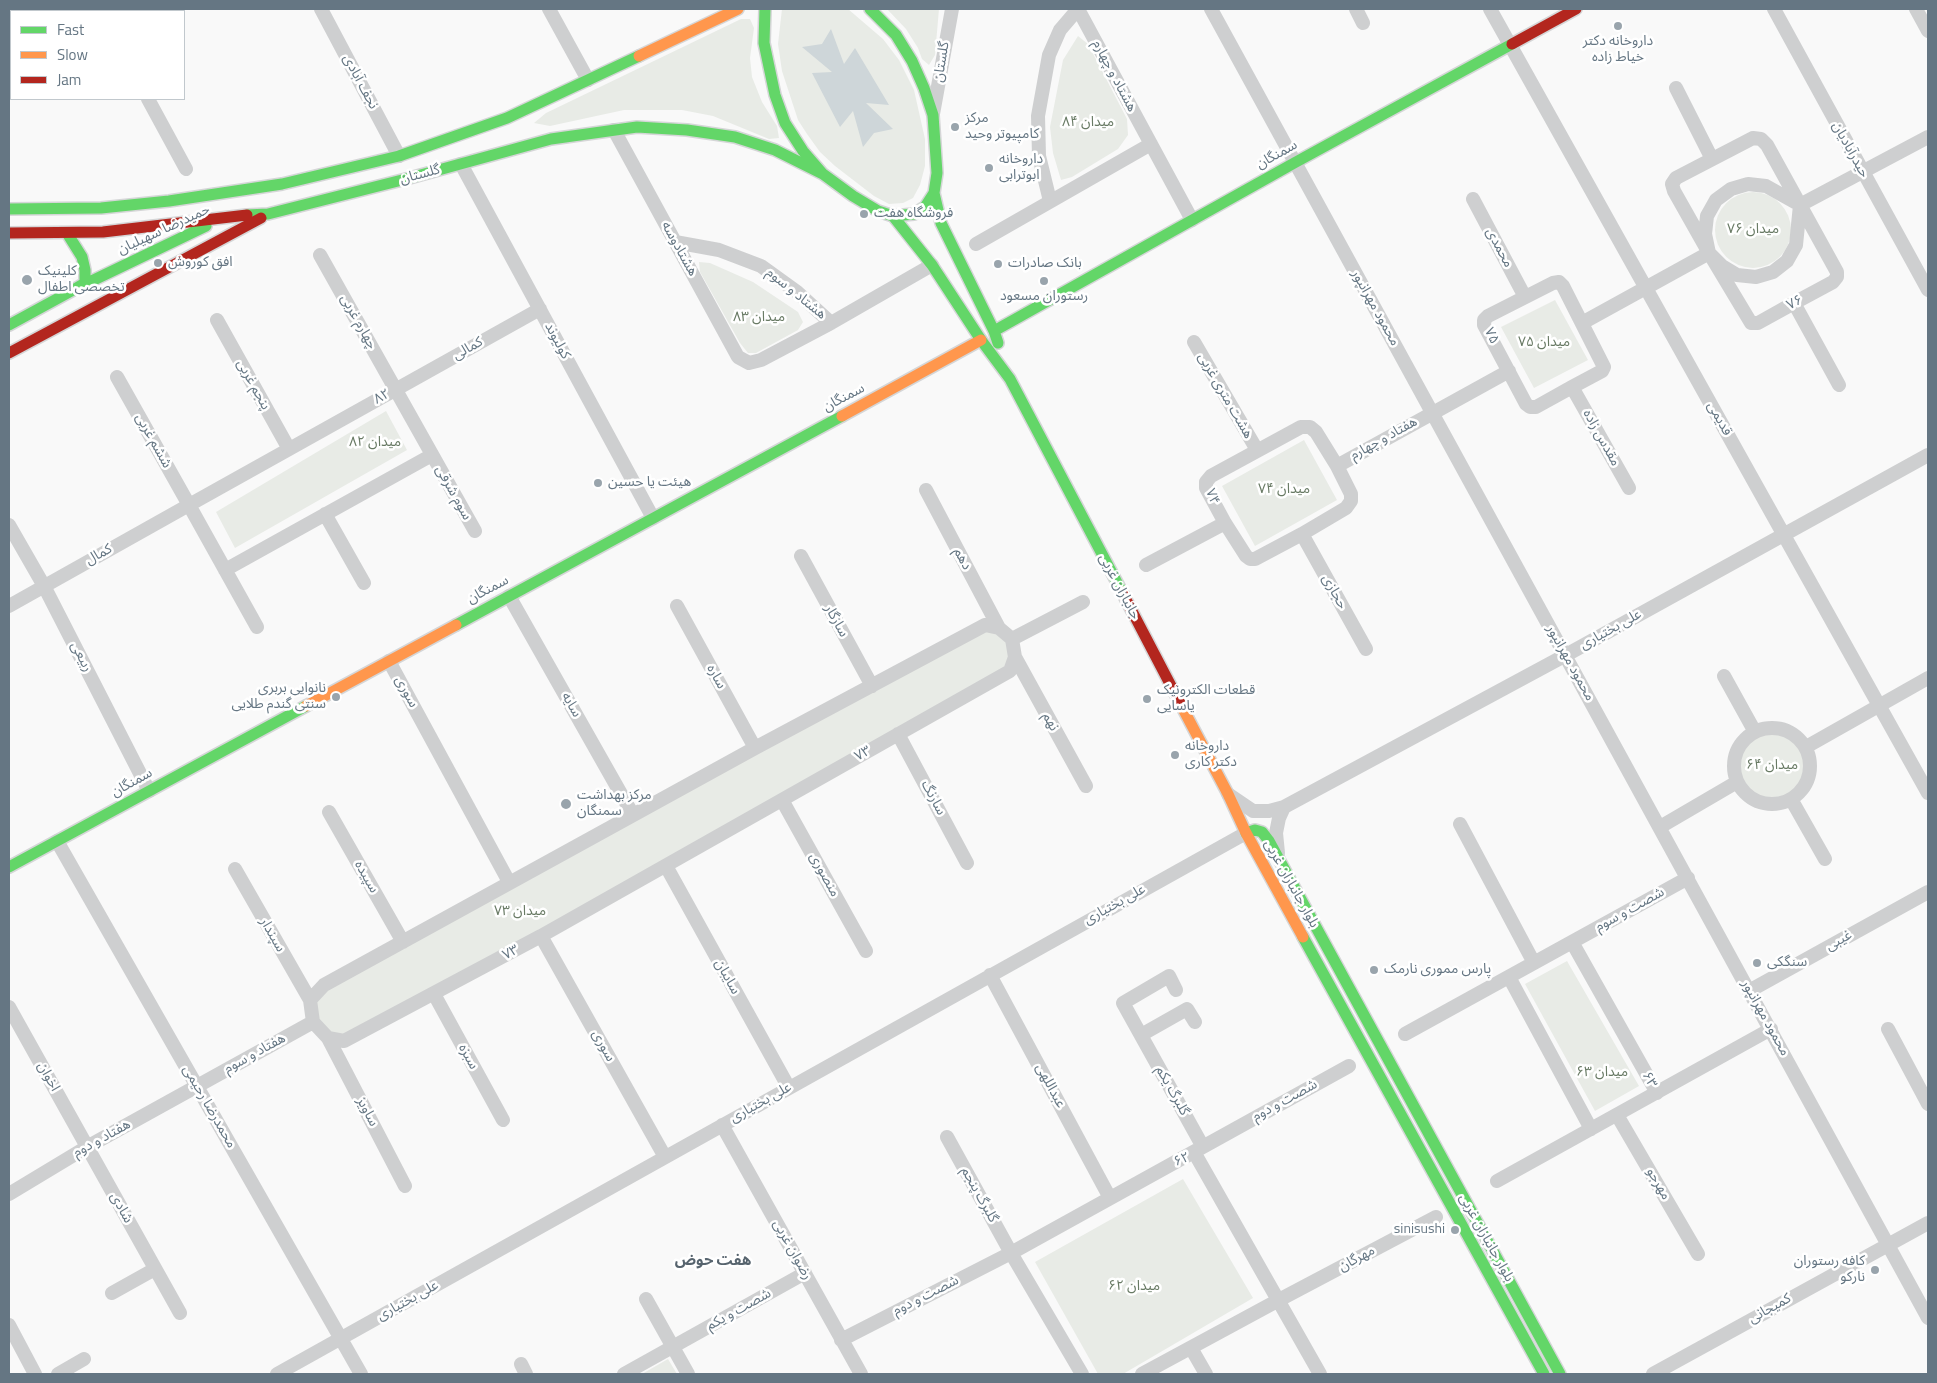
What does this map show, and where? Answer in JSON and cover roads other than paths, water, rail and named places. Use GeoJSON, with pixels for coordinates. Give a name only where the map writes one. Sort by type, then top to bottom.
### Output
{"type":"FeatureCollection","features":[{"type":"Feature","properties":{"kind":"main road","name":"گلستان"},"geometry":{"type":"LineString","coordinates":[[9,233],[67,234],[173,225],[282,184],[399,156],[507,118],[738,9]]}},
{"type":"Feature","properties":{"kind":"main road"},"geometry":{"type":"LineString","coordinates":[[765,9],[764,43],[774,95],[785,123],[803,152],[823,174],[853,196],[892,216],[914,214],[925,207],[934,193]]}},
{"type":"Feature","properties":{"kind":"main road","name":"جانبازان غربی"},"geometry":{"type":"LineString","coordinates":[[870,9],[896,35],[912,61],[924,88],[933,115],[936,165],[934,193],[941,223],[994,331],[1010,379]]}},
{"type":"Feature","properties":{"kind":"main road","name":"سمنگان"},"geometry":{"type":"LineString","coordinates":[[994,331],[1296,162],[1576,9]]}},
{"type":"Feature","properties":{"kind":"main road","name":"گلستان"},"geometry":{"type":"LineString","coordinates":[[9,209],[101,208],[169,201],[228,204],[268,214],[551,139],[638,127],[677,129],[735,137],[776,150],[823,174]]}},
{"type":"Feature","properties":{"kind":"main road","name":"حمیدرضا سهیلیان"},"geometry":{"type":"LineString","coordinates":[[9,325],[228,204]]}},
{"type":"Feature","properties":{"kind":"main road"},"geometry":{"type":"LineString","coordinates":[[9,353],[268,214]]}},
{"type":"Feature","properties":{"kind":"main road","name":"جانبازان غربی"},"geometry":{"type":"LineString","coordinates":[[892,216],[909,234],[932,265],[981,340],[1010,379],[1228,794],[1246,833]]}},
{"type":"Feature","properties":{"kind":"main road"},"geometry":{"type":"LineString","coordinates":[[67,234],[82,257],[85,270],[85,283],[75,289]]}},
{"type":"Feature","properties":{"kind":"main road","name":"سمنگان"},"geometry":{"type":"LineString","coordinates":[[9,867],[981,340]]}},
{"type":"Feature","properties":{"kind":"main road","name":"بلوار جانبازان غربی"},"geometry":{"type":"LineString","coordinates":[[1544,1374],[1246,833],[1255,830],[1262,832],[1278,857],[1560,1374]]}},
{"type":"Feature","properties":{"kind":"street","name":"نجف آبادی"},"geometry":{"type":"LineString","coordinates":[[321,9],[399,156]]}},
{"type":"Feature","properties":{"kind":"street"},"geometry":{"type":"LineString","coordinates":[[549,9],[588,80]]}},
{"type":"Feature","properties":{"kind":"street","name":"گلستان"},"geometry":{"type":"LineString","coordinates":[[933,115],[952,9]]}},
{"type":"Feature","properties":{"kind":"street","name":"هشتاد و چهارم"},"geometry":{"type":"LineString","coordinates":[[1050,201],[1039,156],[1039,108],[1049,55],[1060,30],[1078,9],[1192,220]]}},
{"type":"Feature","properties":{"kind":"street","name":"محمود مهرانپور"},"geometry":{"type":"LineString","coordinates":[[1211,9],[1928,1318]]}},
{"type":"Feature","properties":{"kind":"street"},"geometry":{"type":"LineString","coordinates":[[1356,9],[1363,23]]}},
{"type":"Feature","properties":{"kind":"street","name":"قدیمی"},"geometry":{"type":"LineString","coordinates":[[1490,9],[1928,794]]}},
{"type":"Feature","properties":{"kind":"street","name":"حیدرآبادیان"},"geometry":{"type":"LineString","coordinates":[[1774,9],[1928,290]]}},
{"type":"Feature","properties":{"kind":"street"},"geometry":{"type":"LineString","coordinates":[[1916,9],[1928,31]]}},
{"type":"Feature","properties":{"kind":"street"},"geometry":{"type":"LineString","coordinates":[[1676,88],[1712,158]]}},
{"type":"Feature","properties":{"kind":"street"},"geometry":{"type":"LineString","coordinates":[[149,100],[186,169]]}},
{"type":"Feature","properties":{"kind":"street","name":"هشتادوسه"},"geometry":{"type":"LineString","coordinates":[[614,130],[738,357],[748,363]]}},
{"type":"Feature","properties":{"kind":"street","name":"۷۶"},"geometry":{"type":"LineString","coordinates":[[1753,138],[1761,139],[1767,145],[1800,205],[1837,277],[1833,282],[1794,304],[1758,323],[1751,324],[1674,191],[1672,184],[1676,178],[1712,158],[1753,138]]}},
{"type":"Feature","properties":{"kind":"street"},"geometry":{"type":"LineString","coordinates":[[1800,205],[1928,138]]}},
{"type":"Feature","properties":{"kind":"street"},"geometry":{"type":"LineString","coordinates":[[976,244],[1151,144]]}},
{"type":"Feature","properties":{"kind":"street","name":"کولیوند"},"geometry":{"type":"LineString","coordinates":[[461,164],[653,518]]}},
{"type":"Feature","properties":{"kind":"street","name":"۷۶"},"geometry":{"type":"LineString","coordinates":[[1748,184],[1766,186],[1800,205],[1796,245],[1787,261],[1773,272],[1756,277],[1737,275],[1722,266],[1709,253],[1705,234],[1707,216],[1716,200],[1731,189],[1748,184]]}},
{"type":"Feature","properties":{"kind":"street","name":"محمدی"},"geometry":{"type":"LineString","coordinates":[[1473,199],[1525,297]]}},
{"type":"Feature","properties":{"kind":"street","name":"هشتاد و سوم"},"geometry":{"type":"LineString","coordinates":[[675,242],[719,250],[761,266],[797,292],[831,323]]}},
{"type":"Feature","properties":{"kind":"street"},"geometry":{"type":"LineString","coordinates":[[1582,322],[1709,253]]}},
{"type":"Feature","properties":{"kind":"street","name":"چهارم غربی"},"geometry":{"type":"LineString","coordinates":[[320,255],[396,390]]}},
{"type":"Feature","properties":{"kind":"street","name":"هشتاد و سوم"},"geometry":{"type":"LineString","coordinates":[[748,363],[761,360],[831,323],[932,265]]}},
{"type":"Feature","properties":{"kind":"street","name":"۷۵"},"geometry":{"type":"LineString","coordinates":[[1559,282],[1582,322],[1604,367],[1602,371],[1536,407],[1530,407],[1526,404],[1484,325],[1484,320],[1488,316],[1525,297],[1553,283],[1559,282]]}},
{"type":"Feature","properties":{"kind":"street"},"geometry":{"type":"LineString","coordinates":[[1794,304],[1839,385]]}},
{"type":"Feature","properties":{"kind":"street","name":"کمالی"},"geometry":{"type":"LineString","coordinates":[[396,390],[540,309]]}},
{"type":"Feature","properties":{"kind":"street","name":"پنجم غربی"},"geometry":{"type":"LineString","coordinates":[[217,320],[289,449]]}},
{"type":"Feature","properties":{"kind":"street","name":"هشت متری غربی"},"geometry":{"type":"LineString","coordinates":[[1194,342],[1257,450]]}},
{"type":"Feature","properties":{"kind":"street","name":"هفتاد و چهارم"},"geometry":{"type":"LineString","coordinates":[[1337,466],[1509,371]]}},
{"type":"Feature","properties":{"kind":"street","name":"ششم غربی"},"geometry":{"type":"LineString","coordinates":[[117,377],[189,505]]}},
{"type":"Feature","properties":{"kind":"street","name":"مقدس زاده"},"geometry":{"type":"LineString","coordinates":[[1572,387],[1629,488]]}},
{"type":"Feature","properties":{"kind":"street","name":"۸۲"},"geometry":{"type":"LineString","coordinates":[[189,505],[396,390],[432,455]]}},
{"type":"Feature","properties":{"kind":"street","name":"۷۴"},"geometry":{"type":"LineString","coordinates":[[1302,427],[1310,427],[1316,432],[1337,466],[1351,494],[1351,501],[1346,508],[1255,559],[1250,559],[1246,556],[1206,488],[1206,482],[1211,476],[1302,427]]}},
{"type":"Feature","properties":{"kind":"street"},"geometry":{"type":"LineString","coordinates":[[226,570],[432,455]]}},
{"type":"Feature","properties":{"kind":"street","name":"سوم شرقی"},"geometry":{"type":"LineString","coordinates":[[432,455],[475,531]]}},
{"type":"Feature","properties":{"kind":"street","name":"علی بختیاری"},"geometry":{"type":"LineString","coordinates":[[1284,807],[1566,655],[1928,455]]}},
{"type":"Feature","properties":{"kind":"street","name":"دهم"},"geometry":{"type":"LineString","coordinates":[[926,490],[999,628]]}},
{"type":"Feature","properties":{"kind":"street"},"geometry":{"type":"LineString","coordinates":[[189,505],[257,626]]}},
{"type":"Feature","properties":{"kind":"street","name":"کمال"},"geometry":{"type":"LineString","coordinates":[[9,606],[189,505]]}},
{"type":"Feature","properties":{"kind":"street"},"geometry":{"type":"LineString","coordinates":[[325,514],[364,583]]}},
{"type":"Feature","properties":{"kind":"street"},"geometry":{"type":"LineString","coordinates":[[1146,565],[1225,523]]}},
{"type":"Feature","properties":{"kind":"street","name":"ربیعی"},"geometry":{"type":"LineString","coordinates":[[9,525],[44,586],[149,791]]}},
{"type":"Feature","properties":{"kind":"street","name":"حجازی"},"geometry":{"type":"LineString","coordinates":[[1302,534],[1366,649]]}},
{"type":"Feature","properties":{"kind":"street","name":"سازگار"},"geometry":{"type":"LineString","coordinates":[[801,556],[872,686]]}},
{"type":"Feature","properties":{"kind":"street","name":"سایه"},"geometry":{"type":"LineString","coordinates":[[509,596],[633,815]]}},
{"type":"Feature","properties":{"kind":"street"},"geometry":{"type":"LineString","coordinates":[[1012,639],[1082,602]]}},
{"type":"Feature","properties":{"kind":"street","name":"ساره"},"geometry":{"type":"LineString","coordinates":[[677,606],[755,748]]}},
{"type":"Feature","properties":{"kind":"street"},"geometry":{"type":"LineString","coordinates":[[328,1038],[313,1022],[310,1000],[324,985],[509,882],[985,625],[999,628],[1012,639],[1015,657]]}},
{"type":"Feature","properties":{"kind":"street","name":"۷۳"},"geometry":{"type":"LineString","coordinates":[[328,1038],[344,1041],[541,936],[1010,670],[1015,657]]}},
{"type":"Feature","properties":{"kind":"street","name":"نهم"},"geometry":{"type":"LineString","coordinates":[[1015,657],[1086,786]]}},
{"type":"Feature","properties":{"kind":"street","name":"سوری"},"geometry":{"type":"LineString","coordinates":[[389,661],[509,882]]}},
{"type":"Feature","properties":{"kind":"street"},"geometry":{"type":"LineString","coordinates":[[1724,676],[1755,732]]}},
{"type":"Feature","properties":{"kind":"street"},"geometry":{"type":"LineString","coordinates":[[1806,747],[1928,678]]}},
{"type":"Feature","properties":{"kind":"street"},"geometry":{"type":"LineString","coordinates":[[1773,727],[1786,730],[1796,736],[1806,747],[1810,769],[1807,781],[1801,791],[1791,799],[1780,803],[1768,804],[1756,800],[1745,793],[1737,782],[1734,770],[1734,756],[1748,735],[1755,732],[1760,729],[1773,727]]}},
{"type":"Feature","properties":{"kind":"street","name":"سارنگ"},"geometry":{"type":"LineString","coordinates":[[898,734],[967,862]]}},
{"type":"Feature","properties":{"kind":"street"},"geometry":{"type":"LineString","coordinates":[[1660,828],[1737,782]]}},
{"type":"Feature","properties":{"kind":"street","name":"جانبازان غربی"},"geometry":{"type":"LineString","coordinates":[[1228,794],[1253,811],[1269,811],[1284,807]]}},
{"type":"Feature","properties":{"kind":"street"},"geometry":{"type":"LineString","coordinates":[[1791,799],[1825,859]]}},
{"type":"Feature","properties":{"kind":"street","name":"منصوری"},"geometry":{"type":"LineString","coordinates":[[782,800],[866,951]]}},
{"type":"Feature","properties":{"kind":"street"},"geometry":{"type":"LineString","coordinates":[[1278,857],[1276,832],[1284,807]]}},
{"type":"Feature","properties":{"kind":"street","name":"سپیده"},"geometry":{"type":"LineString","coordinates":[[329,812],[403,942]]}},
{"type":"Feature","properties":{"kind":"street"},"geometry":{"type":"LineString","coordinates":[[1460,824],[1534,963]]}},
{"type":"Feature","properties":{"kind":"street","name":"علی بختیاری"},"geometry":{"type":"LineString","coordinates":[[277,1374],[1246,833]]}},
{"type":"Feature","properties":{"kind":"street","name":"محمدرضا رحیمی"},"geometry":{"type":"LineString","coordinates":[[57,841],[361,1374]]}},
{"type":"Feature","properties":{"kind":"street","name":"سایبان"},"geometry":{"type":"LineString","coordinates":[[666,866],[789,1088]]}},
{"type":"Feature","properties":{"kind":"street","name":"سپندار"},"geometry":{"type":"LineString","coordinates":[[235,869],[310,1000]]}},
{"type":"Feature","properties":{"kind":"street","name":"شصت و سوم"},"geometry":{"type":"LineString","coordinates":[[1572,942],[1688,878]]}},
{"type":"Feature","properties":{"kind":"street","name":"غیبی"},"geometry":{"type":"LineString","coordinates":[[1749,991],[1928,892]]}},
{"type":"Feature","properties":{"kind":"street","name":"سوری"},"geometry":{"type":"LineString","coordinates":[[541,936],[665,1157]]}},
{"type":"Feature","properties":{"kind":"street"},"geometry":{"type":"LineString","coordinates":[[1405,1034],[1572,942]]}},
{"type":"Feature","properties":{"kind":"street","name":"۶۳"},"geometry":{"type":"LineString","coordinates":[[1572,942],[1656,1093],[1591,1129]]}},
{"type":"Feature","properties":{"kind":"street","name":"عبداللهی"},"geometry":{"type":"LineString","coordinates":[[990,975],[1110,1198]]}},
{"type":"Feature","properties":{"kind":"street","name":"گلبرگ یکم"},"geometry":{"type":"LineString","coordinates":[[1176,990],[1169,976],[1124,1004],[1198,1149]]}},
{"type":"Feature","properties":{"kind":"street"},"geometry":{"type":"LineString","coordinates":[[1497,1181],[1591,1129],[1509,977]]}},
{"type":"Feature","properties":{"kind":"street","name":"سبزه"},"geometry":{"type":"LineString","coordinates":[[434,994],[502,1120]]}},
{"type":"Feature","properties":{"kind":"street","name":"اخوان"},"geometry":{"type":"LineString","coordinates":[[9,1007],[86,1147]]}},
{"type":"Feature","properties":{"kind":"street"},"geometry":{"type":"LineString","coordinates":[[1141,1035],[1188,1009],[1195,1022]]}},
{"type":"Feature","properties":{"kind":"street","name":"هفتاد و سوم"},"geometry":{"type":"LineString","coordinates":[[197,1086],[313,1022]]}},
{"type":"Feature","properties":{"kind":"street"},"geometry":{"type":"LineString","coordinates":[[1656,1093],[1770,1029]]}},
{"type":"Feature","properties":{"kind":"street"},"geometry":{"type":"LineString","coordinates":[[1888,1029],[1928,1104]]}},
{"type":"Feature","properties":{"kind":"street","name":"ساویز"},"geometry":{"type":"LineString","coordinates":[[328,1038],[405,1186]]}},
{"type":"Feature","properties":{"kind":"street","name":"شصت و دوم"},"geometry":{"type":"LineString","coordinates":[[1198,1149],[1349,1066]]}},
{"type":"Feature","properties":{"kind":"street","name":"هفتاد و دوم"},"geometry":{"type":"LineString","coordinates":[[9,1194],[86,1147],[197,1086]]}},
{"type":"Feature","properties":{"kind":"street","name":"مهرجو"},"geometry":{"type":"LineString","coordinates":[[1617,1114],[1698,1254]]}},
{"type":"Feature","properties":{"kind":"street","name":"رضوان غربی"},"geometry":{"type":"LineString","coordinates":[[722,1125],[861,1374]]}},
{"type":"Feature","properties":{"kind":"street","name":"گلبرگ پنجم"},"geometry":{"type":"LineString","coordinates":[[947,1137],[1011,1253]]}},
{"type":"Feature","properties":{"kind":"street","name":"شادی"},"geometry":{"type":"LineString","coordinates":[[86,1147],[180,1313]]}},
{"type":"Feature","properties":{"kind":"street","name":"۶۲"},"geometry":{"type":"LineString","coordinates":[[1011,1253],[1198,1149],[1277,1300],[1320,1374]]}},
{"type":"Feature","properties":{"kind":"street","name":"مهرگان"},"geometry":{"type":"LineString","coordinates":[[1277,1300],[1436,1217]]}},
{"type":"Feature","properties":{"kind":"street","name":"کمیجانی"},"geometry":{"type":"LineString","coordinates":[[1653,1374],[1928,1222]]}},
{"type":"Feature","properties":{"kind":"street"},"geometry":{"type":"LineString","coordinates":[[1011,1253],[1082,1374]]}},
{"type":"Feature","properties":{"kind":"street","name":"شصت و دوم"},"geometry":{"type":"LineString","coordinates":[[841,1340],[1011,1253]]}},
{"type":"Feature","properties":{"kind":"street"},"geometry":{"type":"LineString","coordinates":[[112,1293],[155,1269]]}},
{"type":"Feature","properties":{"kind":"street","name":"شصت و یکم"},"geometry":{"type":"LineString","coordinates":[[624,1374],[805,1273]]}},
{"type":"Feature","properties":{"kind":"street"},"geometry":{"type":"LineString","coordinates":[[646,1299],[688,1374]]}},
{"type":"Feature","properties":{"kind":"street"},"geometry":{"type":"LineString","coordinates":[[1142,1374],[1277,1300]]}},
{"type":"Feature","properties":{"kind":"street"},"geometry":{"type":"LineString","coordinates":[[9,1325],[35,1374]]}},
{"type":"Feature","properties":{"kind":"street"},"geometry":{"type":"LineString","coordinates":[[1191,1348],[1206,1374]]}},
{"type":"Feature","properties":{"kind":"street"},"geometry":{"type":"LineString","coordinates":[[58,1374],[84,1359]]}},
{"type":"Feature","properties":{"kind":"place","name":"داروخانه دکتر خیاط زاده"},"geometry":{"type":"Point","coordinates":[1618,26]}},
{"type":"Feature","properties":{"kind":"place","name":"مرکز کامپیوتر وحید"},"geometry":{"type":"Point","coordinates":[955,127]}},
{"type":"Feature","properties":{"kind":"place","name":"داروخانه ابوترابی"},"geometry":{"type":"Point","coordinates":[989,168]}},
{"type":"Feature","properties":{"kind":"place","name":"فروشگاه هفت"},"geometry":{"type":"Point","coordinates":[864,214]}},
{"type":"Feature","properties":{"kind":"place","name":"افق کوروش"},"geometry":{"type":"Point","coordinates":[158,263]}},
{"type":"Feature","properties":{"kind":"place","name":"بانک صادرات"},"geometry":{"type":"Point","coordinates":[998,264]}},
{"type":"Feature","properties":{"kind":"place","name":"کلینیک تخصصی اطفال"},"geometry":{"type":"Point","coordinates":[27,280]}},
{"type":"Feature","properties":{"kind":"place","name":"رستوران مسعود"},"geometry":{"type":"Point","coordinates":[1044,281]}},
{"type":"Feature","properties":{"kind":"place","name":"هیئت یا حسین"},"geometry":{"type":"Point","coordinates":[598,483]}},
{"type":"Feature","properties":{"kind":"place","name":"نانوایی بربری سنتی گندم طلایی"},"geometry":{"type":"Point","coordinates":[336,697]}},
{"type":"Feature","properties":{"kind":"place","name":"قطعات الکترونیک یاسایی"},"geometry":{"type":"Point","coordinates":[1147,699]}},
{"type":"Feature","properties":{"kind":"place","name":"داروخانه دکتر کاری"},"geometry":{"type":"Point","coordinates":[1175,755]}},
{"type":"Feature","properties":{"kind":"place","name":"مرکز بهداشت سمنگان"},"geometry":{"type":"Point","coordinates":[566,804]}},
{"type":"Feature","properties":{"kind":"place","name":"سنگکی"},"geometry":{"type":"Point","coordinates":[1757,963]}},
{"type":"Feature","properties":{"kind":"place","name":"پارس مموری نارمک"},"geometry":{"type":"Point","coordinates":[1374,970]}},
{"type":"Feature","properties":{"kind":"place","name":"sinisushi"},"geometry":{"type":"Point","coordinates":[1455,1230]}},
{"type":"Feature","properties":{"kind":"place","name":"کافه رستوران نارکو"},"geometry":{"type":"Point","coordinates":[1875,1270]}},
{"type":"Feature","properties":{"kind":"district","name":"هفت حوض"},"geometry":{"type":"Point","coordinates":[713,1261]}},
{"type":"Feature","properties":{"kind":"park label","name":"میدان ۸۴"},"geometry":{"type":"Point","coordinates":[1088,123]}},
{"type":"Feature","properties":{"kind":"park label","name":"میدان ۷۶"},"geometry":{"type":"Point","coordinates":[1753,230]}},
{"type":"Feature","properties":{"kind":"park label","name":"میدان ۸۳"},"geometry":{"type":"Point","coordinates":[759,318]}},
{"type":"Feature","properties":{"kind":"park label","name":"میدان ۷۵"},"geometry":{"type":"Point","coordinates":[1544,343]}},
{"type":"Feature","properties":{"kind":"park label","name":"میدان ۸۲"},"geometry":{"type":"Point","coordinates":[375,443]}},
{"type":"Feature","properties":{"kind":"park label","name":"میدان ۷۴"},"geometry":{"type":"Point","coordinates":[1284,490]}},
{"type":"Feature","properties":{"kind":"park label","name":"میدان ۶۴"},"geometry":{"type":"Point","coordinates":[1772,766]}},
{"type":"Feature","properties":{"kind":"park label","name":"میدان ۷۳"},"geometry":{"type":"Point","coordinates":[520,912]}},
{"type":"Feature","properties":{"kind":"park label","name":"میدان ۶۳"},"geometry":{"type":"Point","coordinates":[1602,1073]}},
{"type":"Feature","properties":{"kind":"park label","name":"میدان ۶۲"},"geometry":{"type":"Point","coordinates":[1134,1287]}}]}
